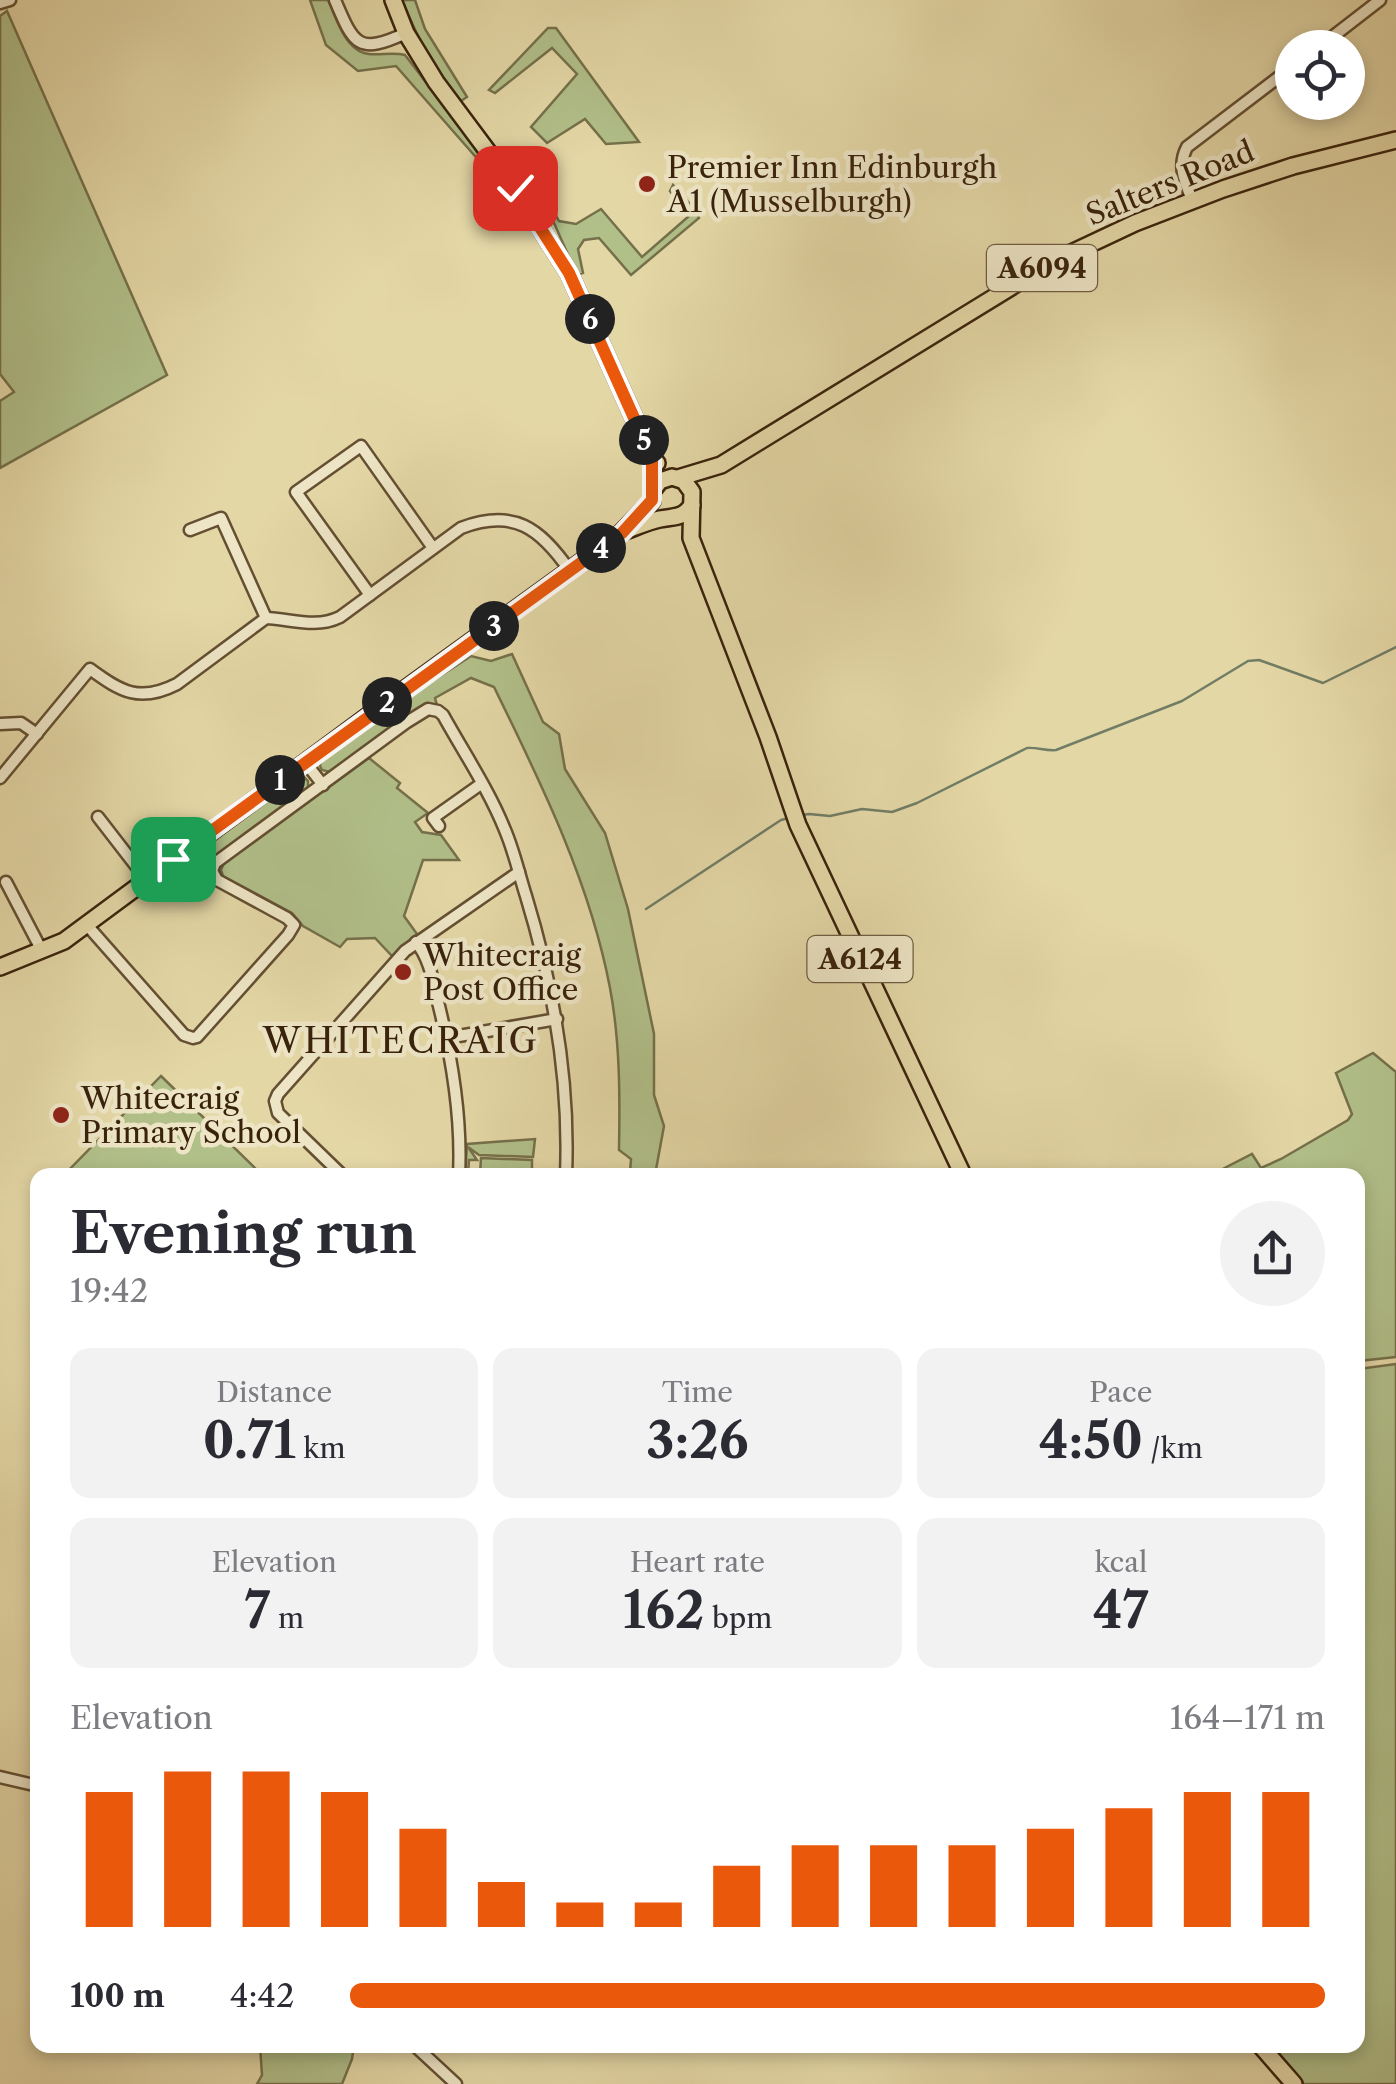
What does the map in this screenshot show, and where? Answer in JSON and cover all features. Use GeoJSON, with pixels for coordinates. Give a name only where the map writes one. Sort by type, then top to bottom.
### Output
{"type":"FeatureCollection","features":[{"type":"Feature","properties":{"kind":"main road"},"geometry":{"type":"LineString","coordinates":[[392,0],[406,34],[436,82],[515,188],[569,273],[652,458],[652,495],[656,511],[667,518]]}},
{"type":"Feature","properties":{"kind":"main road","name":"Salters Road"},"geometry":{"type":"LineString","coordinates":[[675,478],[721,466],[1050,263],[1134,222],[1293,166],[1396,140]]}},
{"type":"Feature","properties":{"kind":"main road"},"geometry":{"type":"LineString","coordinates":[[622,533],[683,516],[693,502],[689,486],[652,458]]}},
{"type":"Feature","properties":{"kind":"main road","name":"Salters Road"},"geometry":{"type":"LineString","coordinates":[[693,502],[721,466]]}},
{"type":"Feature","properties":{"kind":"main road"},"geometry":{"type":"LineString","coordinates":[[0,968],[64,940],[622,533],[660,481],[675,478]]}},
{"type":"Feature","properties":{"kind":"main road","name":"A6124"},"geometry":{"type":"LineString","coordinates":[[693,502],[691,538],[798,825],[960,1168]]}},
{"type":"Feature","properties":{"kind":"main road","name":"A6124"},"geometry":{"type":"LineString","coordinates":[[667,518],[691,538]]}},
{"type":"Feature","properties":{"kind":"main road"},"geometry":{"type":"LineString","coordinates":[[1267,2053],[1294,2084]]}},
{"type":"Feature","properties":{"kind":"street"},"geometry":{"type":"LineString","coordinates":[[0,3],[10,0]]}},
{"type":"Feature","properties":{"kind":"street"},"geometry":{"type":"LineString","coordinates":[[335,0],[351,35],[359,42],[376,45],[406,34]]}},
{"type":"Feature","properties":{"kind":"street"},"geometry":{"type":"LineString","coordinates":[[1341,30],[1380,0]]}},
{"type":"Feature","properties":{"kind":"street"},"geometry":{"type":"LineString","coordinates":[[1192,200],[1181,169],[1187,147],[1275,80]]}},
{"type":"Feature","properties":{"kind":"street"},"geometry":{"type":"LineString","coordinates":[[370,595],[296,492],[361,446],[433,548]]}},
{"type":"Feature","properties":{"kind":"street"},"geometry":{"type":"LineString","coordinates":[[190,530],[220,518],[266,618]]}},
{"type":"Feature","properties":{"kind":"street"},"geometry":{"type":"LineString","coordinates":[[0,778],[90,669],[124,691],[162,692],[266,618],[305,624],[340,617],[461,528],[477,522],[509,520],[528,527],[542,536],[570,571]]}},
{"type":"Feature","properties":{"kind":"street"},"geometry":{"type":"LineString","coordinates":[[86,924],[184,1035],[192,1038],[200,1034],[294,926],[287,918],[217,880],[212,867],[407,722],[428,709],[443,715],[505,829],[540,948],[557,1019],[566,1100],[566,1168]]}},
{"type":"Feature","properties":{"kind":"street"},"geometry":{"type":"LineString","coordinates":[[0,724],[21,723],[37,734]]}},
{"type":"Feature","properties":{"kind":"street"},"geometry":{"type":"LineString","coordinates":[[305,762],[323,785]]}},
{"type":"Feature","properties":{"kind":"street"},"geometry":{"type":"LineString","coordinates":[[439,826],[433,818],[481,784]]}},
{"type":"Feature","properties":{"kind":"street"},"geometry":{"type":"LineString","coordinates":[[98,817],[146,879]]}},
{"type":"Feature","properties":{"kind":"street"},"geometry":{"type":"LineString","coordinates":[[335,1168],[278,1114],[278,1094],[397,959],[519,872]]}},
{"type":"Feature","properties":{"kind":"street"},"geometry":{"type":"LineString","coordinates":[[6,882],[42,952]]}},
{"type":"Feature","properties":{"kind":"street"},"geometry":{"type":"LineString","coordinates":[[416,942],[427,961],[446,1038],[458,1120],[459,1168]]}},
{"type":"Feature","properties":{"kind":"street"},"geometry":{"type":"LineString","coordinates":[[446,1038],[557,1019]]}},
{"type":"Feature","properties":{"kind":"street"},"geometry":{"type":"LineString","coordinates":[[192,1038],[192,1052]]}},
{"type":"Feature","properties":{"kind":"street"},"geometry":{"type":"LineString","coordinates":[[0,1778],[30,1784]]}},
{"type":"Feature","properties":{"kind":"street"},"geometry":{"type":"LineString","coordinates":[[423,2053],[456,2084]]}},
{"type":"Feature","properties":{"kind":"green space"},"geometry":{"type":"Polygon","coordinates":[[[310,0],[328,0],[342,31],[357,50],[405,55],[485,159],[481,163],[396,66],[358,71],[326,45],[310,0]]]}},
{"type":"Feature","properties":{"kind":"green space"},"geometry":{"type":"Polygon","coordinates":[[[402,0],[415,0],[425,29],[467,97],[461,101],[434,66],[402,0]]]}},
{"type":"Feature","properties":{"kind":"green space"},"geometry":{"type":"Polygon","coordinates":[[[7,11],[167,375],[0,468],[0,401],[14,392],[0,374],[0,16],[7,11]]]}},
{"type":"Feature","properties":{"kind":"green space"},"geometry":{"type":"Polygon","coordinates":[[[548,28],[556,28],[639,142],[606,144],[585,119],[547,143],[531,127],[577,74],[552,48],[495,93],[489,90],[548,28]]]}},
{"type":"Feature","properties":{"kind":"green space"},"geometry":{"type":"Polygon","coordinates":[[[544,183],[553,189],[550,205],[559,221],[576,224],[601,209],[642,257],[689,216],[670,191],[673,185],[699,218],[631,275],[599,238],[584,240],[578,249],[583,273],[577,275],[539,189],[544,183]]]}},
{"type":"Feature","properties":{"kind":"green space"},"geometry":{"type":"Polygon","coordinates":[[[512,654],[543,722],[559,734],[565,769],[605,833],[628,909],[654,1034],[654,1095],[664,1126],[656,1168],[630,1168],[631,1159],[619,1150],[616,1028],[601,949],[562,834],[494,687],[471,678],[435,698],[437,705],[424,705],[330,772],[320,766],[321,761],[471,656],[491,661],[512,654]]]}},
{"type":"Feature","properties":{"kind":"green space"},"geometry":{"type":"Polygon","coordinates":[[[369,758],[428,813],[415,822],[422,832],[441,835],[459,860],[423,860],[404,916],[417,934],[392,956],[375,938],[347,939],[340,947],[303,926],[292,913],[223,876],[221,870],[224,863],[369,758]]]}},
{"type":"Feature","properties":{"kind":"green space"},"geometry":{"type":"Polygon","coordinates":[[[304,777],[308,790],[210,860],[204,874],[182,864],[298,778],[304,777]]]}},
{"type":"Feature","properties":{"kind":"green space"},"geometry":{"type":"Polygon","coordinates":[[[1373,1053],[1396,1072],[1396,1357],[1365,1360],[1365,1168],[1261,1168],[1348,1120],[1352,1114],[1336,1073],[1373,1053]]]}},
{"type":"Feature","properties":{"kind":"green space"},"geometry":{"type":"Polygon","coordinates":[[[161,1076],[255,1168],[71,1168],[161,1076]]]}},
{"type":"Feature","properties":{"kind":"green space"},"geometry":{"type":"Polygon","coordinates":[[[535,1139],[533,1157],[479,1155],[468,1147],[477,1160],[469,1160],[465,1168],[467,1144],[535,1139]]]}},
{"type":"Feature","properties":{"kind":"green space"},"geometry":{"type":"Polygon","coordinates":[[[1252,1154],[1261,1168],[1225,1168],[1252,1154]]]}},
{"type":"Feature","properties":{"kind":"green space"},"geometry":{"type":"Polygon","coordinates":[[[481,1158],[532,1160],[532,1168],[480,1168],[481,1158]]]}},
{"type":"Feature","properties":{"kind":"green space"},"geometry":{"type":"Polygon","coordinates":[[[1396,1364],[1396,2084],[1302,2084],[1275,2053],[1365,2053],[1365,1368],[1396,1364]]]}},
{"type":"Feature","properties":{"kind":"green space"},"geometry":{"type":"Polygon","coordinates":[[[261,2053],[353,2053],[342,2084],[257,2084],[262,2075],[261,2053]]]}},
{"type":"Feature","properties":{"kind":"waterway"},"geometry":{"type":"LineString","coordinates":[[802,815],[830,816],[862,809],[892,812],[1027,748],[1056,750],[1182,701],[1248,661],[1259,660],[1323,683],[1396,647]]}},
{"type":"Feature","properties":{"kind":"waterway"},"geometry":{"type":"LineString","coordinates":[[646,909],[789,818]]}},
{"type":"Feature","properties":{"kind":"place","name":"Premier Inn Edinburgh A1 (Musselburgh)"},"geometry":{"type":"Point","coordinates":[647,184]}},
{"type":"Feature","properties":{"kind":"place","name":"Whitecraig Post Office"},"geometry":{"type":"Point","coordinates":[403,972]}},
{"type":"Feature","properties":{"kind":"place","name":"Whitecraig Primary School"},"geometry":{"type":"Point","coordinates":[61,1115]}},
{"type":"Feature","properties":{"kind":"district","name":"WHITECRAIG"},"geometry":{"type":"Point","coordinates":[401,1040]}},
{"type":"Feature","properties":{"kind":"route"},"geometry":{"type":"LineString","coordinates":[[173,859],[622,533],[652,500],[652,458],[569,273],[515,188]]}}]}
